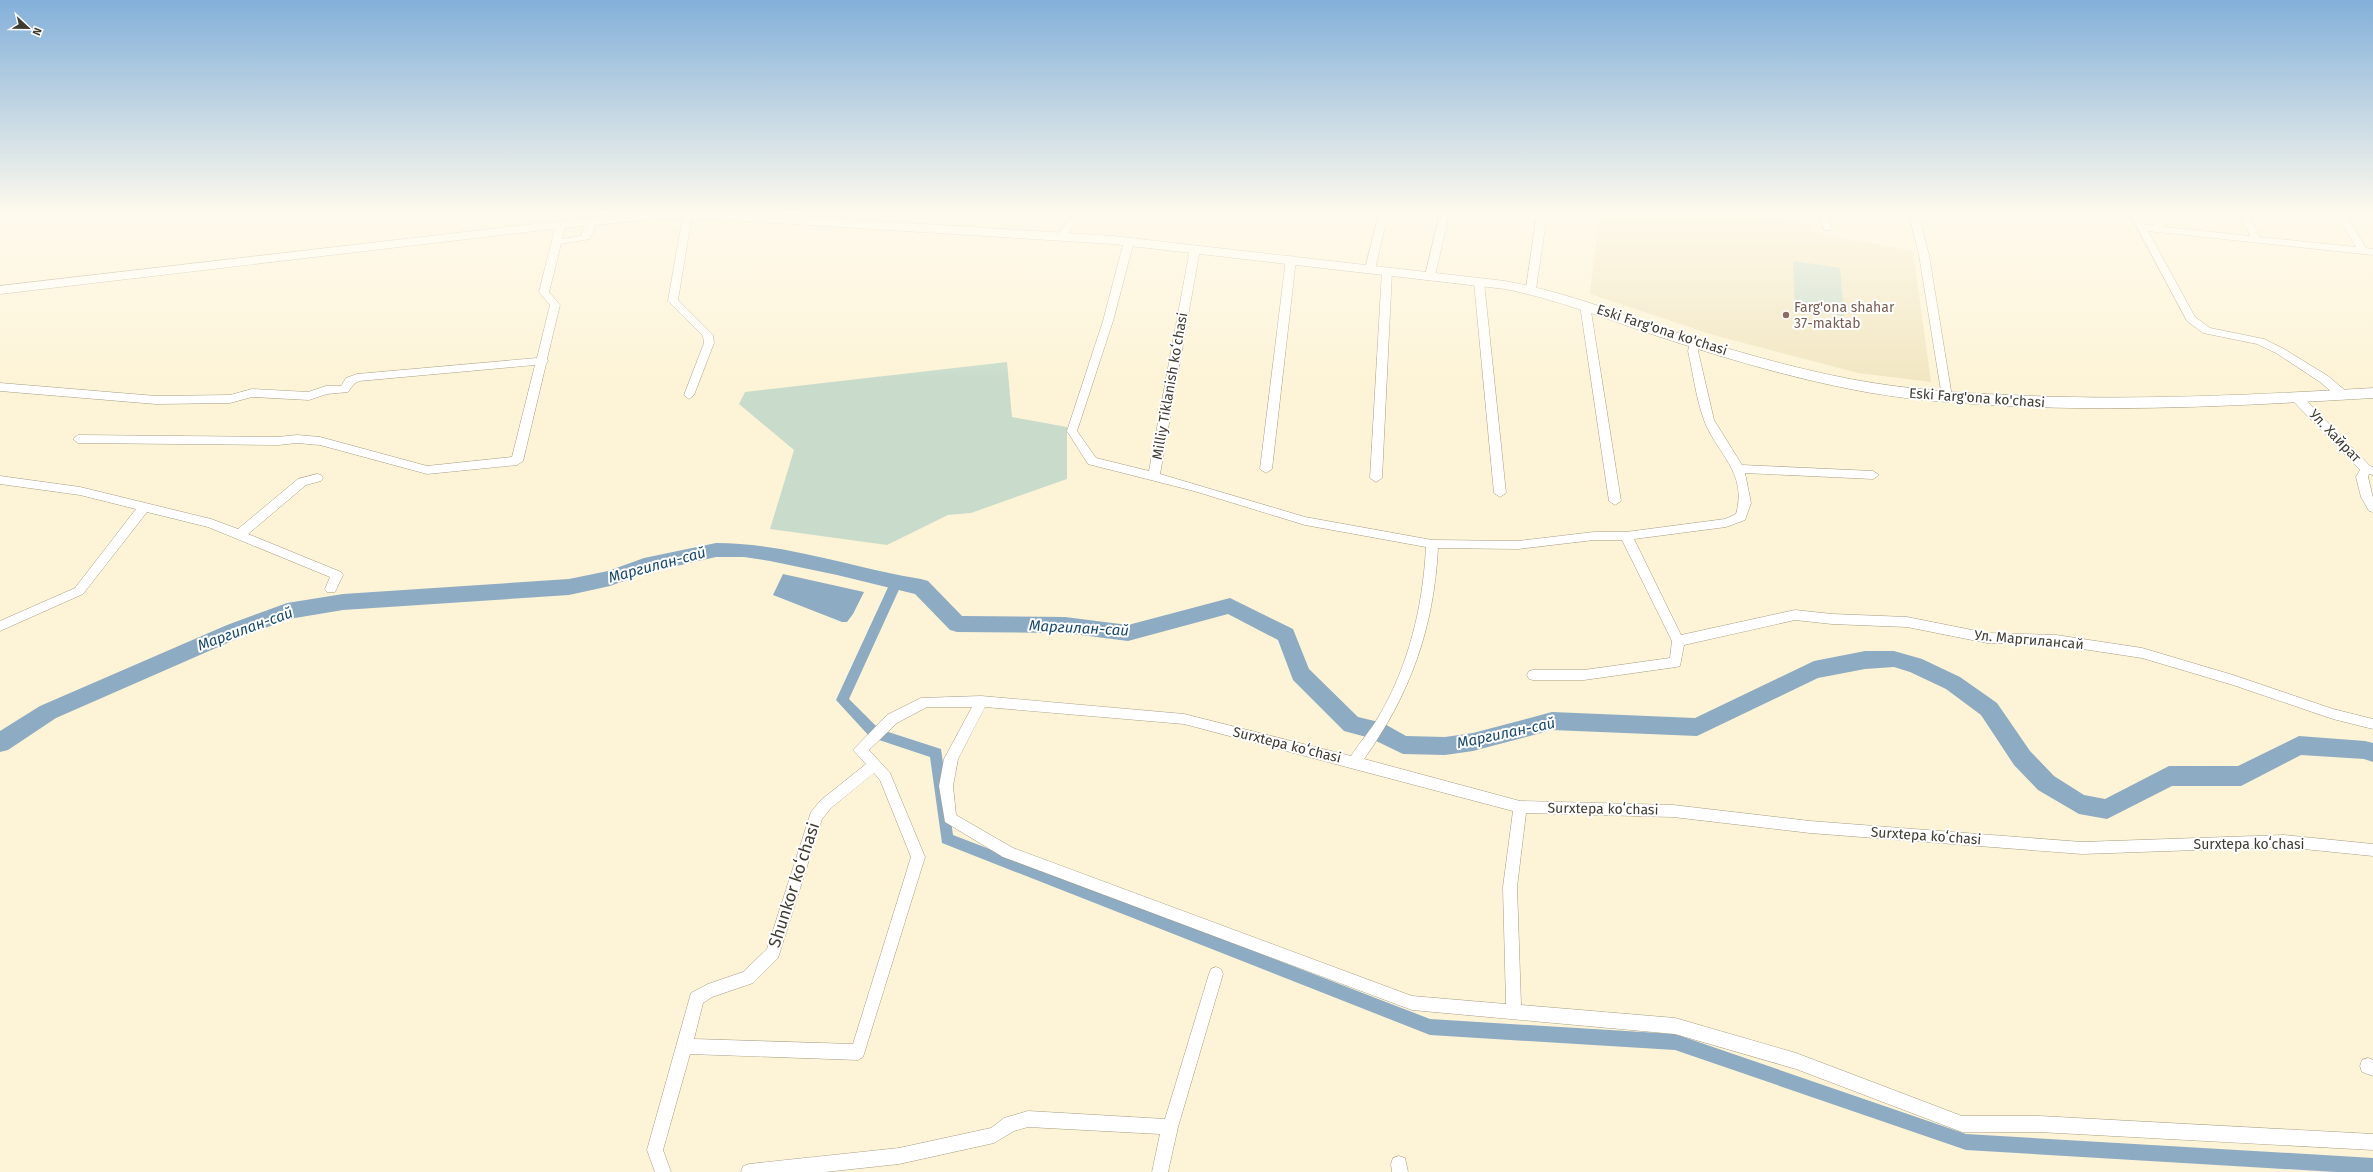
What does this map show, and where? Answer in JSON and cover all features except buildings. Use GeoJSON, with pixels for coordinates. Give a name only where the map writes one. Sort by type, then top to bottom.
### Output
{"type":"FeatureCollection","features":[{"type":"Feature","properties":{"kind":"main road","name":"Eski Farg'ona ko'chasi"},"geometry":{"type":"LineString","coordinates":[[0,290],[181,269]]}},
{"type":"Feature","properties":{"kind":"main road","name":"Eski Farg'ona ko'chasi"},"geometry":{"type":"LineString","coordinates":[[1370,269],[1531,289],[1584,305],[1696,343],[1845,382],[1947,397],[2115,405],[2297,398],[2373,393]]}},
{"type":"Feature","properties":{"kind":"street"},"geometry":{"type":"LineString","coordinates":[[78,439],[278,441],[311,439],[427,470],[517,461],[543,361],[555,305],[544,292],[550,269]]}},
{"type":"Feature","properties":{"kind":"street"},"geometry":{"type":"LineString","coordinates":[[679,269],[673,301],[708,335],[709,343],[689,395]]}},
{"type":"Feature","properties":{"kind":"street"},"geometry":{"type":"LineString","coordinates":[[1122,269],[1108,321],[1072,431],[1092,461],[1195,486],[1305,521],[1432,544],[1518,545],[1594,536],[1626,536],[1726,523],[1741,517],[1745,503],[1739,469],[1710,420],[1693,351],[1696,343]]}},
{"type":"Feature","properties":{"kind":"street","name":"Milliy Tiklanish koʻchasi"},"geometry":{"type":"LineString","coordinates":[[1154,476],[1191,269]]}},
{"type":"Feature","properties":{"kind":"street"},"geometry":{"type":"LineString","coordinates":[[1266,469],[1290,269]]}},
{"type":"Feature","properties":{"kind":"street"},"geometry":{"type":"LineString","coordinates":[[1430,276],[1432,269]]}},
{"type":"Feature","properties":{"kind":"street"},"geometry":{"type":"LineString","coordinates":[[1531,289],[1534,269]]}},
{"type":"Feature","properties":{"kind":"street"},"geometry":{"type":"LineString","coordinates":[[1926,269],[1947,397]]}},
{"type":"Feature","properties":{"kind":"street"},"geometry":{"type":"LineString","coordinates":[[2164,269],[2192,319],[2207,331],[2260,341],[2280,350],[2324,379],[2343,395]]}},
{"type":"Feature","properties":{"kind":"street"},"geometry":{"type":"LineString","coordinates":[[1376,478],[1387,271]]}},
{"type":"Feature","properties":{"kind":"street"},"geometry":{"type":"LineString","coordinates":[[1480,282],[1500,493]]}},
{"type":"Feature","properties":{"kind":"street"},"geometry":{"type":"LineString","coordinates":[[1584,305],[1615,501]]}},
{"type":"Feature","properties":{"kind":"street"},"geometry":{"type":"LineString","coordinates":[[0,388],[156,400],[230,399],[252,393],[309,396],[326,390],[344,390],[350,381],[357,378],[543,361]]}},
{"type":"Feature","properties":{"kind":"street","name":"Ул. Хайрат"},"geometry":{"type":"LineString","coordinates":[[2297,398],[2370,470]]}},
{"type":"Feature","properties":{"kind":"street"},"geometry":{"type":"LineString","coordinates":[[1739,469],[1873,475]]}},
{"type":"Feature","properties":{"kind":"street"},"geometry":{"type":"LineString","coordinates":[[2370,470],[2362,477],[2367,497],[2373,508]]}},
{"type":"Feature","properties":{"kind":"street"},"geometry":{"type":"LineString","coordinates":[[239,535],[302,482],[317,478]]}},
{"type":"Feature","properties":{"kind":"street"},"geometry":{"type":"LineString","coordinates":[[0,480],[80,491],[211,523],[337,575],[331,589]]}},
{"type":"Feature","properties":{"kind":"street"},"geometry":{"type":"LineString","coordinates":[[0,626],[79,591],[144,507]]}},
{"type":"Feature","properties":{"kind":"street"},"geometry":{"type":"LineString","coordinates":[[1533,675],[1584,675],[1676,662],[1678,641],[1626,536]]}},
{"type":"Feature","properties":{"kind":"street"},"geometry":{"type":"LineString","coordinates":[[1354,762],[1386,716],[1399,690],[1418,632],[1431,580],[1432,544]]}},
{"type":"Feature","properties":{"kind":"street","name":"Ул. Маргилансай"},"geometry":{"type":"LineString","coordinates":[[1678,641],[1795,615],[1832,619],[1907,622],[1987,638],[2056,640],[2142,653],[2233,680],[2334,714],[2373,724]]}},
{"type":"Feature","properties":{"kind":"street"},"geometry":{"type":"LineString","coordinates":[[981,701],[951,759],[946,786],[950,818],[1008,853],[1412,1003],[1675,1026],[1796,1061],[1962,1124],[2039,1124],[2373,1142]]}},
{"type":"Feature","properties":{"kind":"street","name":"Surxtepa koʻchasi"},"geometry":{"type":"LineString","coordinates":[[876,764],[860,750],[886,723],[926,702],[981,701],[1184,719],[1354,762],[1520,808],[1673,811],[1810,827],[2082,848],[2284,841],[2373,850]]}},
{"type":"Feature","properties":{"kind":"street"},"geometry":{"type":"LineString","coordinates":[[685,1046],[858,1052],[918,857],[885,777],[876,764]]}},
{"type":"Feature","properties":{"kind":"street","name":"Shunkor koʻchasi"},"geometry":{"type":"LineString","coordinates":[[663,1172],[655,1150],[685,1046],[696,998],[708,991],[748,978],[773,953],[816,816],[826,804],[876,764]]}},
{"type":"Feature","properties":{"kind":"street"},"geometry":{"type":"LineString","coordinates":[[1514,1013],[1510,887],[1520,808]]}},
{"type":"Feature","properties":{"kind":"street"},"geometry":{"type":"LineString","coordinates":[[1160,1172],[1170,1127],[1216,974]]}},
{"type":"Feature","properties":{"kind":"street"},"geometry":{"type":"LineString","coordinates":[[749,1172],[899,1156],[994,1135],[1010,1124],[1028,1119],[1170,1127]]}},
{"type":"Feature","properties":{"kind":"shaded area","name":"Farg'ona shahar 37-maktab"},"geometry":{"type":"Polygon","coordinates":[[[1593,269],[1915,269],[1931,382],[1858,373],[1713,335],[1590,294],[1593,269]]]}},
{"type":"Feature","properties":{"kind":"green space"},"geometry":{"type":"Polygon","coordinates":[[[1793,269],[1840,269],[1844,316],[1795,308],[1793,269]]]}},
{"type":"Feature","properties":{"kind":"green space"},"geometry":{"type":"Polygon","coordinates":[[[1007,362],[1012,417],[1067,427],[1067,479],[971,513],[948,515],[887,545],[770,529],[794,450],[739,404],[745,392],[1007,362]]]}},
{"type":"Feature","properties":{"kind":"water"},"geometry":{"type":"Polygon","coordinates":[[[783,574],[864,592],[853,614],[847,622],[842,622],[773,595],[783,574]]]}},
{"type":"Feature","properties":{"kind":"waterway","name":"Маргилан-сай"},"geometry":{"type":"LineString","coordinates":[[0,743],[48,712],[234,631],[287,611],[343,602],[569,587],[610,578],[644,566],[716,550],[744,550],[837,567],[896,583],[921,587],[957,624],[1065,625],[1128,633],[1230,606],[1286,635],[1300,674],[1352,725],[1375,730],[1403,745],[1445,746],[1473,742],[1552,721],[1697,727],[1814,670],[1865,660],[1894,659],[1915,665],[1953,683],[1989,709],[2022,758],[2046,783],[2079,804],[2107,809],[2169,776],[2241,776],[2299,745],[2365,750],[2373,753]]}},
{"type":"Feature","properties":{"kind":"waterway"},"geometry":{"type":"LineString","coordinates":[[896,583],[842,700],[875,733],[936,753],[947,839],[1430,1027],[1675,1042],[1966,1142],[2373,1166]]}},
{"type":"Feature","properties":{"kind":"place","name":"Farg'ona shahar 37-maktab"},"geometry":{"type":"Point","coordinates":[1786,315]}}]}
